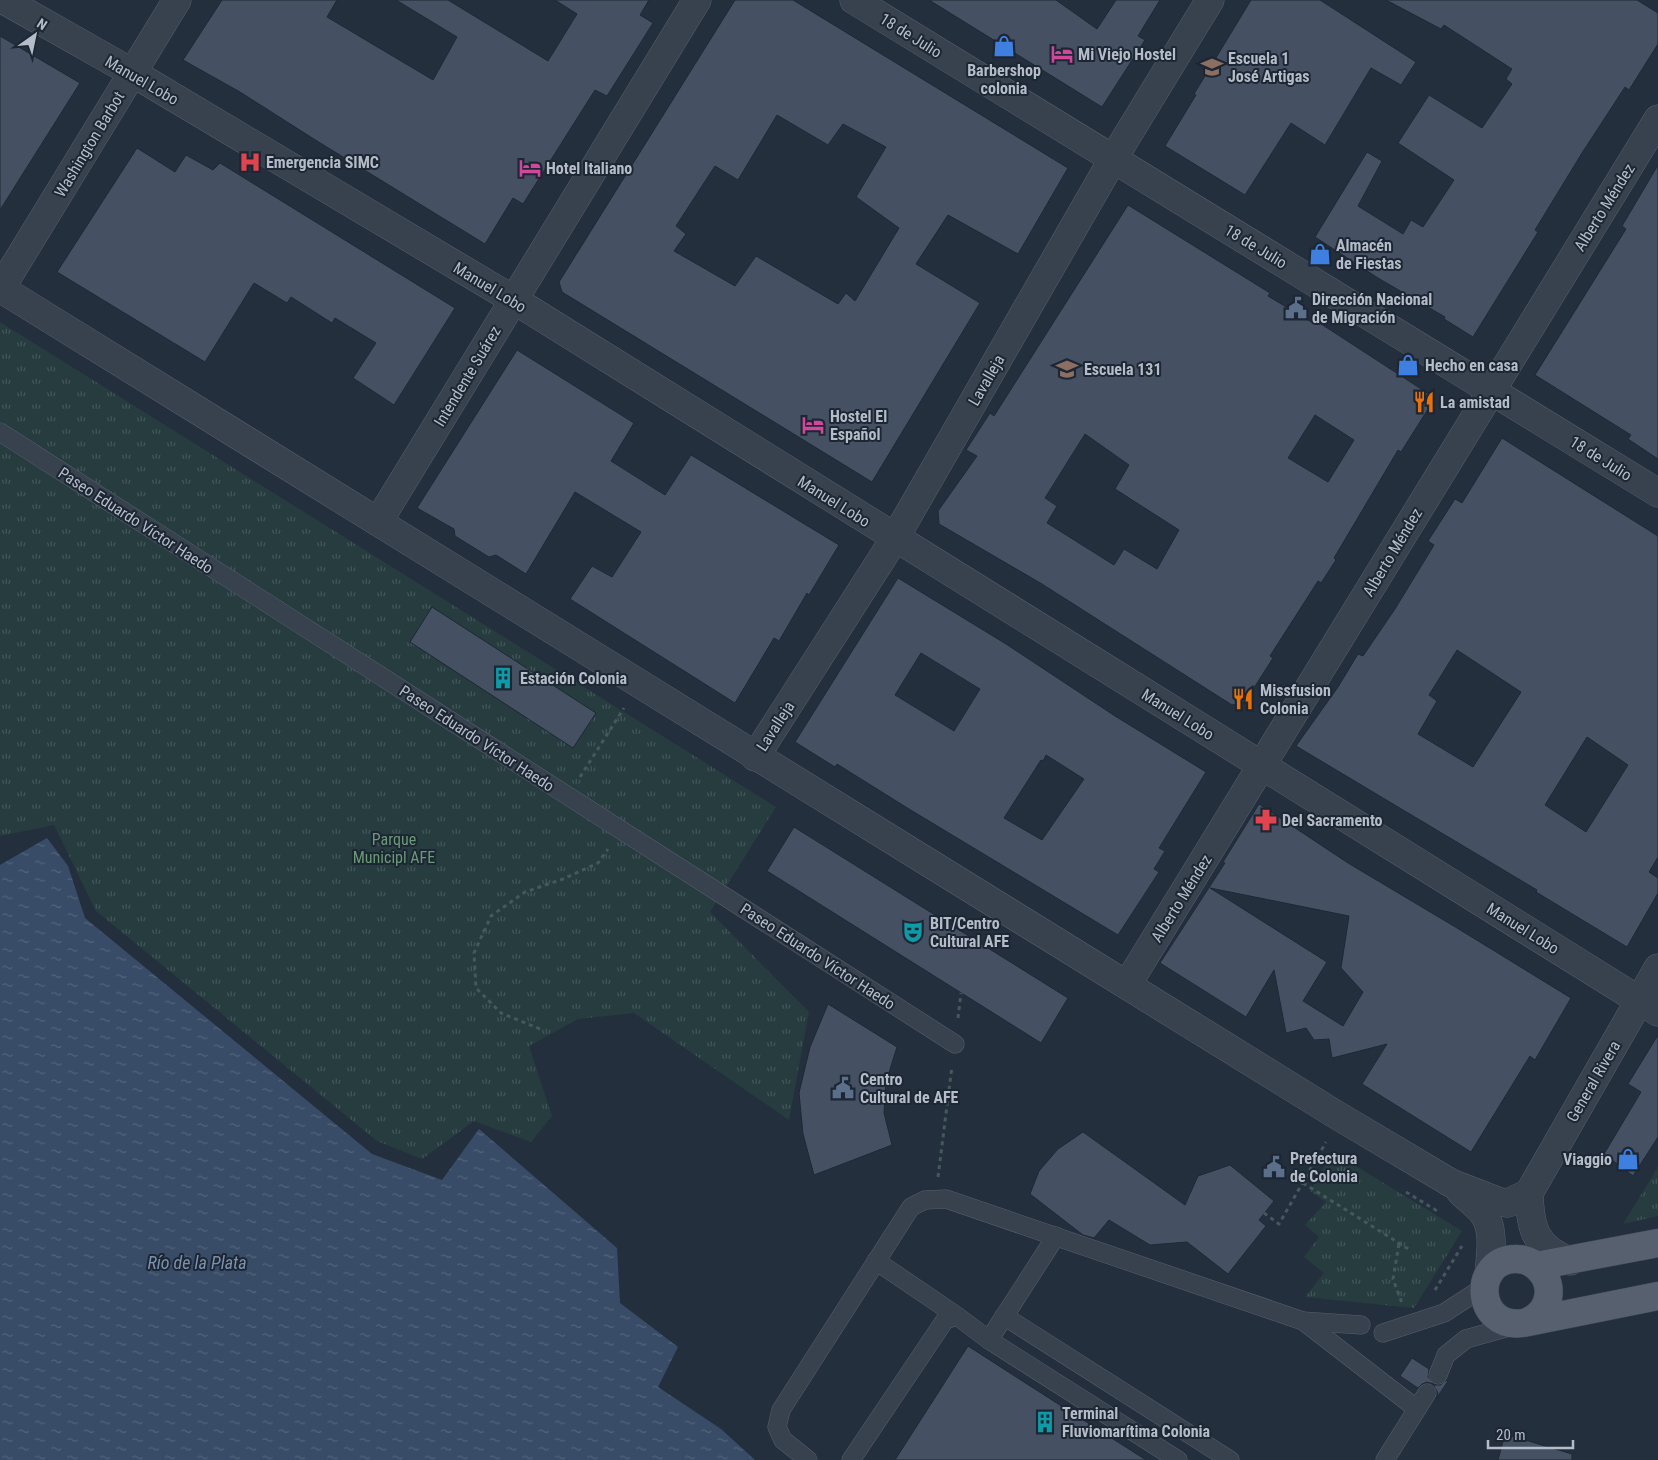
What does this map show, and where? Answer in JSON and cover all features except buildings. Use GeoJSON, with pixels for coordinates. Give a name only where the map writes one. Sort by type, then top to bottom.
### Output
{"type":"FeatureCollection","features":[{"type":"Feature","properties":{"kind":"main road"},"geometry":{"type":"LineString","coordinates":[[1536,1266],[1658,1243]]}},
{"type":"Feature","properties":{"kind":"main road"},"geometry":{"type":"LineString","coordinates":[[1524,1323],[1542,1311],[1548,1297],[1547,1280],[1536,1266],[1524,1260],[1511,1260],[1498,1265],[1487,1281],[1485,1301],[1494,1315],[1503,1321],[1524,1323],[1658,1296]]}},
{"type":"Feature","properties":{"kind":"street","name":"Manuel Lobo"},"geometry":{"type":"LineString","coordinates":[[4,0],[132,73],[514,300],[1649,1006]]}},
{"type":"Feature","properties":{"kind":"street","name":"Washington Barbot"},"geometry":{"type":"LineString","coordinates":[[0,289],[177,0]]}},
{"type":"Feature","properties":{"kind":"street","name":"Intendente Suárez"},"geometry":{"type":"LineString","coordinates":[[378,522],[697,0]]}},
{"type":"Feature","properties":{"kind":"street","name":"18 de Julio"},"geometry":{"type":"LineString","coordinates":[[854,0],[1658,493]]}},
{"type":"Feature","properties":{"kind":"street","name":"Lavalleja"},"geometry":{"type":"LineString","coordinates":[[755,757],[895,538],[1113,159],[1210,0]]}},
{"type":"Feature","properties":{"kind":"street","name":"Alberto Méndez"},"geometry":{"type":"LineString","coordinates":[[1127,986],[1658,119]]}},
{"type":"Feature","properties":{"kind":"street"},"geometry":{"type":"LineString","coordinates":[[0,289],[755,757],[1340,1117],[1451,1183],[1500,1202],[1508,1203],[1530,1193],[1532,1226],[1539,1242],[1562,1258],[1570,1261]]}},
{"type":"Feature","properties":{"kind":"street","name":"General Rivera"},"geometry":{"type":"LineString","coordinates":[[1530,1193],[1649,1006],[1658,968]]}},
{"type":"Feature","properties":{"kind":"street"},"geometry":{"type":"LineString","coordinates":[[1451,1183],[1485,1215],[1490,1233],[1487,1281]]}},
{"type":"Feature","properties":{"kind":"lane","name":"Paseo Eduardo Víctor Haedo"},"geometry":{"type":"LineString","coordinates":[[0,432],[955,1044]]}},
{"type":"Feature","properties":{"kind":"lane"},"geometry":{"type":"LineString","coordinates":[[808,1460],[783,1440],[777,1427],[781,1410],[911,1207],[925,1200],[946,1199],[1302,1321],[1361,1325]]}},
{"type":"Feature","properties":{"kind":"lane"},"geometry":{"type":"LineString","coordinates":[[989,1340],[1056,1236]]}},
{"type":"Feature","properties":{"kind":"lane"},"geometry":{"type":"LineString","coordinates":[[876,1261],[989,1340],[1178,1460]]}},
{"type":"Feature","properties":{"kind":"lane"},"geometry":{"type":"LineString","coordinates":[[1383,1333],[1444,1312],[1487,1281]]}},
{"type":"Feature","properties":{"kind":"lane"},"geometry":{"type":"LineString","coordinates":[[851,1460],[945,1320],[957,1316]]}},
{"type":"Feature","properties":{"kind":"lane"},"geometry":{"type":"LineString","coordinates":[[1004,1316],[1230,1460]]}},
{"type":"Feature","properties":{"kind":"lane"},"geometry":{"type":"LineString","coordinates":[[1302,1321],[1417,1409]]}},
{"type":"Feature","properties":{"kind":"lane"},"geometry":{"type":"LineString","coordinates":[[1438,1375],[1446,1355],[1466,1339],[1524,1323]]}},
{"type":"Feature","properties":{"kind":"lane"},"geometry":{"type":"LineString","coordinates":[[1385,1460],[1427,1393]]}},
{"type":"Feature","properties":{"kind":"path"},"geometry":{"type":"LineString","coordinates":[[568,796],[639,684]]}},
{"type":"Feature","properties":{"kind":"path"},"geometry":{"type":"LineString","coordinates":[[540,1029],[501,1013],[476,988],[474,953],[492,916],[526,892],[564,879],[598,864],[622,830]]}},
{"type":"Feature","properties":{"kind":"path"},"geometry":{"type":"LineString","coordinates":[[936,1200],[961,993]]}},
{"type":"Feature","properties":{"kind":"path"},"geometry":{"type":"LineString","coordinates":[[1264,1214],[1279,1224],[1340,1117]]}},
{"type":"Feature","properties":{"kind":"path"},"geometry":{"type":"LineString","coordinates":[[1326,1142],[1334,1147]]}},
{"type":"Feature","properties":{"kind":"path"},"geometry":{"type":"LineString","coordinates":[[1302,1183],[1410,1250]]}},
{"type":"Feature","properties":{"kind":"path"},"geometry":{"type":"LineString","coordinates":[[1398,1187],[1446,1217]]}},
{"type":"Feature","properties":{"kind":"path"},"geometry":{"type":"LineString","coordinates":[[1432,1294],[1466,1240]]}},
{"type":"Feature","properties":{"kind":"path"},"geometry":{"type":"LineString","coordinates":[[1399,1244],[1393,1279],[1410,1324]]}},
{"type":"Feature","properties":{"kind":"green space","name":"Parque Municipl AFE"},"geometry":{"type":"Polygon","coordinates":[[[0,322],[776,807],[710,912],[809,1012],[789,1120],[634,1013],[578,1019],[529,1046],[552,1116],[531,1142],[474,1121],[422,1159],[377,1141],[96,911],[54,825],[0,836],[0,322]]]}},
{"type":"Feature","properties":{"kind":"green space"},"geometry":{"type":"Polygon","coordinates":[[[1333,1152],[1462,1231],[1414,1308],[1305,1297],[1324,1273],[1304,1257],[1319,1237],[1305,1225],[1326,1202],[1310,1191],[1333,1152]]]}},
{"type":"Feature","properties":{"kind":"green space"},"geometry":{"type":"Polygon","coordinates":[[[1658,1167],[1658,1216],[1623,1224],[1658,1167]]]}},
{"type":"Feature","properties":{"kind":"water","name":"Río de la Plata"},"geometry":{"type":"Polygon","coordinates":[[[47,838],[68,866],[85,918],[372,1154],[442,1180],[479,1129],[617,1248],[620,1303],[678,1347],[658,1387],[721,1429],[755,1460],[0,1460],[0,865],[47,838]]]}},
{"type":"Feature","properties":{"kind":"place","name":"Barbershop colonia"},"geometry":{"type":"Point","coordinates":[1004,46]}},
{"type":"Feature","properties":{"kind":"place","name":"Mi Viejo Hostel"},"geometry":{"type":"Point","coordinates":[1062,54]}},
{"type":"Feature","properties":{"kind":"place","name":"Escuela 1 José Artigas"},"geometry":{"type":"Point","coordinates":[1212,67]}},
{"type":"Feature","properties":{"kind":"place","name":"Emergencia SIMC"},"geometry":{"type":"Point","coordinates":[250,162]}},
{"type":"Feature","properties":{"kind":"place","name":"Hotel Italiano"},"geometry":{"type":"Point","coordinates":[530,168]}},
{"type":"Feature","properties":{"kind":"place","name":"Almacén de Fiestas"},"geometry":{"type":"Point","coordinates":[1320,254]}},
{"type":"Feature","properties":{"kind":"place","name":"Dirección Nacional de Migración"},"geometry":{"type":"Point","coordinates":[1296,308]}},
{"type":"Feature","properties":{"kind":"place","name":"Hecho en casa"},"geometry":{"type":"Point","coordinates":[1408,365]}},
{"type":"Feature","properties":{"kind":"place","name":"Escuela 131"},"geometry":{"type":"Point","coordinates":[1067,369]}},
{"type":"Feature","properties":{"kind":"place","name":"La amistad"},"geometry":{"type":"Point","coordinates":[1424,402]}},
{"type":"Feature","properties":{"kind":"place","name":"Hostel El Español"},"geometry":{"type":"Point","coordinates":[813,425]}},
{"type":"Feature","properties":{"kind":"place","name":"Estación Colonia"},"geometry":{"type":"Point","coordinates":[503,678]}},
{"type":"Feature","properties":{"kind":"place","name":"Missfusion Colonia"},"geometry":{"type":"Point","coordinates":[1243,699]}},
{"type":"Feature","properties":{"kind":"place","name":"Del Sacramento"},"geometry":{"type":"Point","coordinates":[1266,820]}},
{"type":"Feature","properties":{"kind":"place","name":"BIT/Centro Cultural AFE"},"geometry":{"type":"Point","coordinates":[913,932]}},
{"type":"Feature","properties":{"kind":"place","name":"Centro Cultural de AFE"},"geometry":{"type":"Point","coordinates":[843,1088]}},
{"type":"Feature","properties":{"kind":"place","name":"Viaggio"},"geometry":{"type":"Point","coordinates":[1628,1159]}},
{"type":"Feature","properties":{"kind":"place","name":"Prefectura de Colonia"},"geometry":{"type":"Point","coordinates":[1274,1167]}},
{"type":"Feature","properties":{"kind":"place","name":"Terminal Fluviomarítima Colonia"},"geometry":{"type":"Point","coordinates":[1045,1422]}}]}
